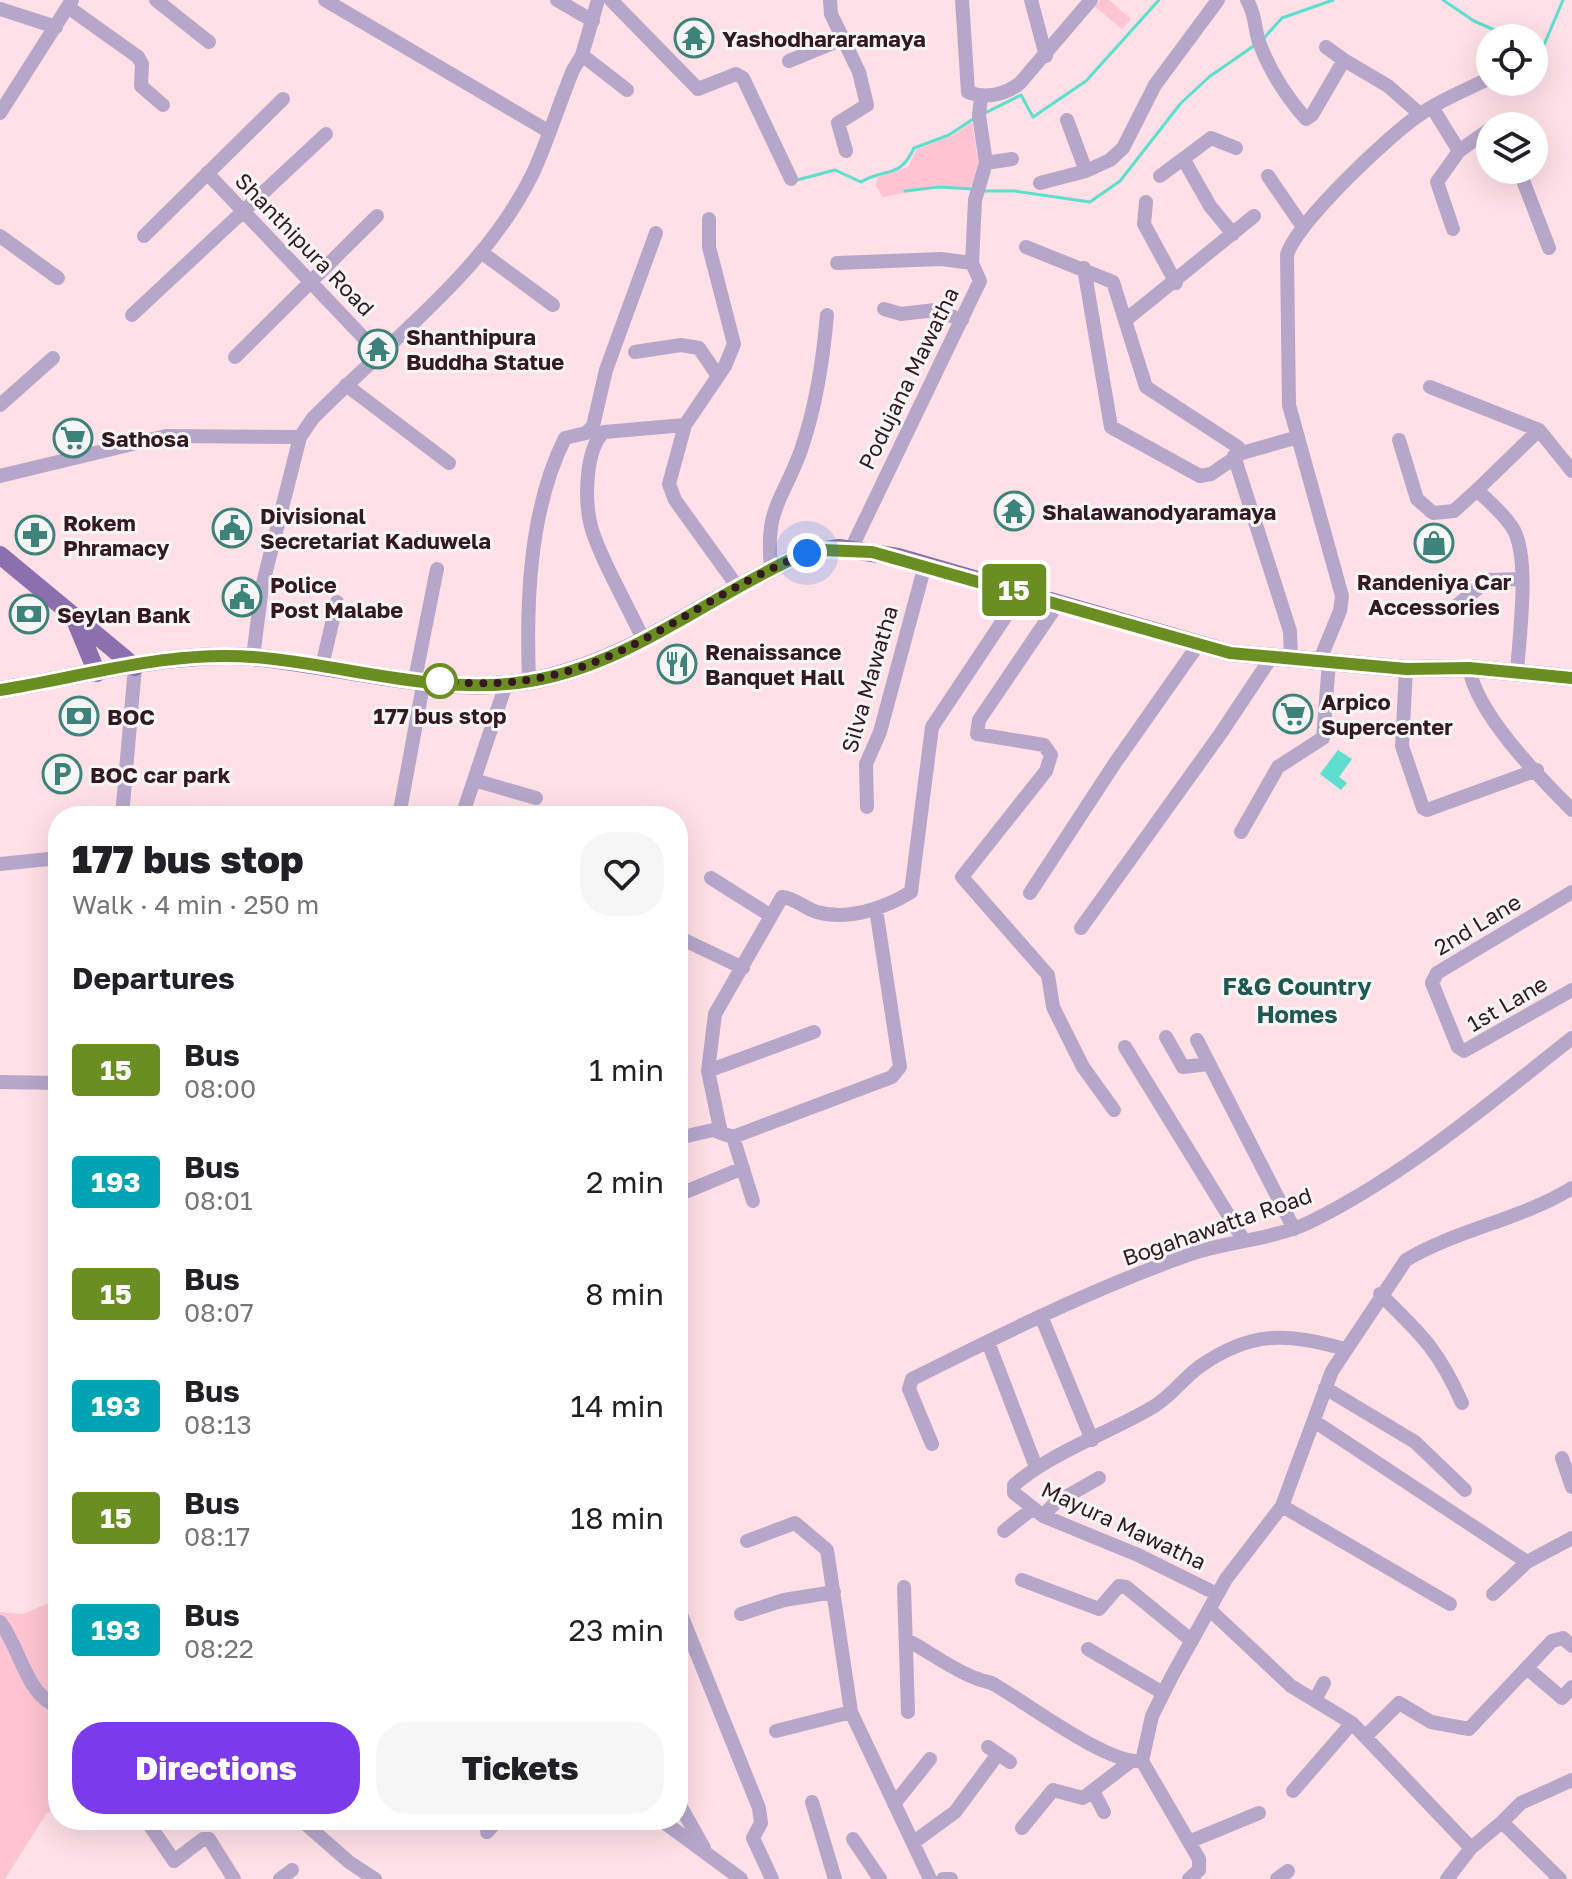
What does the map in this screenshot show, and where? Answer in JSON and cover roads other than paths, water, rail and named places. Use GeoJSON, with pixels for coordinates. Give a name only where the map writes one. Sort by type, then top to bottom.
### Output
{"type":"FeatureCollection","features":[{"type":"Feature","properties":{"kind":"main road"},"geometry":{"type":"LineString","coordinates":[[0,690],[190,658],[253,657],[419,679],[506,684],[529,681],[599,662],[644,641],[737,586],[807,553],[851,549],[925,565],[1059,602],[1198,645],[1291,660],[1406,669],[1469,668],[1572,678]]}},
{"type":"Feature","properties":{"kind":"main road"},"geometry":{"type":"LineString","coordinates":[[0,555],[135,667]]}},
{"type":"Feature","properties":{"kind":"main road"},"geometry":{"type":"LineString","coordinates":[[73,616],[97,673]]}},
{"type":"Feature","properties":{"kind":"street"},"geometry":{"type":"LineString","coordinates":[[156,0],[209,42]]}},
{"type":"Feature","properties":{"kind":"street"},"geometry":{"type":"LineString","coordinates":[[325,0],[350,6],[548,131]]}},
{"type":"Feature","properties":{"kind":"street"},"geometry":{"type":"LineString","coordinates":[[557,0],[593,21]]}},
{"type":"Feature","properties":{"kind":"street"},"geometry":{"type":"LineString","coordinates":[[253,657],[262,587],[300,437],[313,418],[346,385],[447,294],[481,252],[532,174],[582,55],[598,0]]}},
{"type":"Feature","properties":{"kind":"street"},"geometry":{"type":"LineString","coordinates":[[611,0],[698,89],[736,74],[743,78],[791,179]]}},
{"type":"Feature","properties":{"kind":"street"},"geometry":{"type":"LineString","coordinates":[[830,0],[831,14],[859,72],[867,105],[838,123],[846,151]]}},
{"type":"Feature","properties":{"kind":"street"},"geometry":{"type":"LineString","coordinates":[[962,0],[966,81],[968,92],[980,109],[986,163],[977,194],[972,263]]}},
{"type":"Feature","properties":{"kind":"street"},"geometry":{"type":"LineString","coordinates":[[1031,0],[1046,56]]}},
{"type":"Feature","properties":{"kind":"street"},"geometry":{"type":"LineString","coordinates":[[980,109],[1012,89],[1046,56],[1091,0]]}},
{"type":"Feature","properties":{"kind":"street"},"geometry":{"type":"LineString","coordinates":[[1040,183],[1086,171],[1110,160],[1123,148],[1155,85],[1218,0]]}},
{"type":"Feature","properties":{"kind":"street"},"geometry":{"type":"LineString","coordinates":[[1247,0],[1254,12],[1257,36],[1274,79],[1306,119],[1312,115],[1344,60]]}},
{"type":"Feature","properties":{"kind":"street"},"geometry":{"type":"LineString","coordinates":[[2,108],[70,4],[138,57],[142,64],[141,86],[163,105]]}},
{"type":"Feature","properties":{"kind":"street"},"geometry":{"type":"LineString","coordinates":[[0,9],[56,27]]}},
{"type":"Feature","properties":{"kind":"street"},"geometry":{"type":"LineString","coordinates":[[789,61],[845,38]]}},
{"type":"Feature","properties":{"kind":"street"},"geometry":{"type":"LineString","coordinates":[[1326,47],[1426,110],[1459,151]]}},
{"type":"Feature","properties":{"kind":"street"},"geometry":{"type":"LineString","coordinates":[[582,55],[627,90]]}},
{"type":"Feature","properties":{"kind":"street"},"geometry":{"type":"LineString","coordinates":[[1241,832],[1278,767],[1323,738],[1324,662],[1342,596],[1289,400],[1287,255],[1291,242],[1345,182],[1426,110],[1476,85]]}},
{"type":"Feature","properties":{"kind":"street","name":"Shanthipura Road"},"geometry":{"type":"LineString","coordinates":[[283,99],[207,173],[379,354]]}},
{"type":"Feature","properties":{"kind":"street"},"geometry":{"type":"LineString","coordinates":[[1067,120],[1086,171]]}},
{"type":"Feature","properties":{"kind":"street"},"geometry":{"type":"LineString","coordinates":[[132,315],[326,134]]}},
{"type":"Feature","properties":{"kind":"street"},"geometry":{"type":"LineString","coordinates":[[1160,176],[1211,138],[1236,148]]}},
{"type":"Feature","properties":{"kind":"street"},"geometry":{"type":"LineString","coordinates":[[1453,229],[1437,182],[1459,151],[1476,139]]}},
{"type":"Feature","properties":{"kind":"street"},"geometry":{"type":"LineString","coordinates":[[986,163],[1012,159]]}},
{"type":"Feature","properties":{"kind":"street"},"geometry":{"type":"LineString","coordinates":[[1184,160],[1210,206],[1233,234]]}},
{"type":"Feature","properties":{"kind":"street"},"geometry":{"type":"LineString","coordinates":[[144,236],[207,173]]}},
{"type":"Feature","properties":{"kind":"street"},"geometry":{"type":"LineString","coordinates":[[1268,176],[1303,227]]}},
{"type":"Feature","properties":{"kind":"street"},"geometry":{"type":"LineString","coordinates":[[1524,184],[1549,248]]}},
{"type":"Feature","properties":{"kind":"street"},"geometry":{"type":"LineString","coordinates":[[1146,202],[1144,224],[1176,283]]}},
{"type":"Feature","properties":{"kind":"street"},"geometry":{"type":"LineString","coordinates":[[235,357],[377,216]]}},
{"type":"Feature","properties":{"kind":"street"},"geometry":{"type":"LineString","coordinates":[[1127,319],[1176,283],[1254,216]]}},
{"type":"Feature","properties":{"kind":"street"},"geometry":{"type":"LineString","coordinates":[[709,219],[709,247],[734,344],[718,376],[685,425],[669,484],[671,492],[737,586]]}},
{"type":"Feature","properties":{"kind":"street"},"geometry":{"type":"LineString","coordinates":[[529,681],[527,630],[535,541],[555,458],[565,438],[586,433],[593,426],[606,370],[656,233]]}},
{"type":"Feature","properties":{"kind":"street"},"geometry":{"type":"LineString","coordinates":[[0,236],[58,278]]}},
{"type":"Feature","properties":{"kind":"street"},"geometry":{"type":"LineString","coordinates":[[1026,247],[1113,282],[1150,392],[1238,447],[1290,631],[1291,660]]}},
{"type":"Feature","properties":{"kind":"street"},"geometry":{"type":"LineString","coordinates":[[481,252],[553,305]]}},
{"type":"Feature","properties":{"kind":"street","name":"Podujana Mawatha"},"geometry":{"type":"LineString","coordinates":[[837,263],[941,259],[972,263],[980,281],[851,549]]}},
{"type":"Feature","properties":{"kind":"street"},"geometry":{"type":"LineString","coordinates":[[1084,268],[1111,427],[1200,476],[1211,474],[1238,455],[1298,437]]}},
{"type":"Feature","properties":{"kind":"street"},"geometry":{"type":"LineString","coordinates":[[884,309],[901,314],[935,310],[962,320]]}},
{"type":"Feature","properties":{"kind":"street"},"geometry":{"type":"LineString","coordinates":[[771,569],[768,536],[774,505],[800,452],[807,430],[823,362],[827,315]]}},
{"type":"Feature","properties":{"kind":"street"},"geometry":{"type":"LineString","coordinates":[[635,352],[681,345],[699,348],[718,376]]}},
{"type":"Feature","properties":{"kind":"street"},"geometry":{"type":"LineString","coordinates":[[0,405],[53,358]]}},
{"type":"Feature","properties":{"kind":"street"},"geometry":{"type":"LineString","coordinates":[[346,385],[449,463]]}},
{"type":"Feature","properties":{"kind":"street"},"geometry":{"type":"LineString","coordinates":[[1430,387],[1539,430],[1572,471]]}},
{"type":"Feature","properties":{"kind":"street"},"geometry":{"type":"LineString","coordinates":[[644,641],[590,523],[591,458],[598,438],[604,432],[685,425]]}},
{"type":"Feature","properties":{"kind":"street"},"geometry":{"type":"LineString","coordinates":[[1399,440],[1417,499],[1433,513],[1454,511],[1539,430]]}},
{"type":"Feature","properties":{"kind":"street"},"geometry":{"type":"LineString","coordinates":[[0,476],[166,436],[300,437]]}},
{"type":"Feature","properties":{"kind":"street"},"geometry":{"type":"LineString","coordinates":[[1477,490],[1512,526],[1518,539],[1521,579],[1517,672]]}},
{"type":"Feature","properties":{"kind":"street","name":"Silva Mawatha"},"geometry":{"type":"LineString","coordinates":[[867,807],[866,764],[880,732],[925,565]]}},
{"type":"Feature","properties":{"kind":"street"},"geometry":{"type":"LineString","coordinates":[[400,806],[437,569]]}},
{"type":"Feature","properties":{"kind":"street"},"geometry":{"type":"LineString","coordinates":[[1455,607],[1488,580],[1521,579]]}},
{"type":"Feature","properties":{"kind":"street"},"geometry":{"type":"LineString","coordinates":[[753,1201],[743,1168],[727,1135],[708,1071],[715,1014],[782,897],[816,912],[840,915],[876,909],[911,892],[932,727],[1022,592]]}},
{"type":"Feature","properties":{"kind":"street"},"geometry":{"type":"LineString","coordinates":[[322,666],[337,602]]}},
{"type":"Feature","properties":{"kind":"street"},"geometry":{"type":"LineString","coordinates":[[1059,602],[979,720],[977,734],[1044,745],[1051,755],[1046,771],[962,877],[1048,975],[1053,1007],[1083,1067],[1114,1110]]}},
{"type":"Feature","properties":{"kind":"street"},"geometry":{"type":"LineString","coordinates":[[1030,893],[1115,763],[1198,645]]}},
{"type":"Feature","properties":{"kind":"street"},"geometry":{"type":"LineString","coordinates":[[1081,928],[1271,658]]}},
{"type":"Feature","properties":{"kind":"street"},"geometry":{"type":"LineString","coordinates":[[123,806],[135,667]]}},
{"type":"Feature","properties":{"kind":"street"},"geometry":{"type":"LineString","coordinates":[[1469,668],[1473,688],[1494,722],[1572,810]]}},
{"type":"Feature","properties":{"kind":"street"},"geometry":{"type":"LineString","coordinates":[[1406,669],[1402,746],[1425,810],[1537,770]]}},
{"type":"Feature","properties":{"kind":"street"},"geometry":{"type":"LineString","coordinates":[[465,806],[506,684]]}},
{"type":"Feature","properties":{"kind":"street"},"geometry":{"type":"LineString","coordinates":[[474,780],[536,798]]}},
{"type":"Feature","properties":{"kind":"street"},"geometry":{"type":"LineString","coordinates":[[0,864],[48,859]]}},
{"type":"Feature","properties":{"kind":"street"},"geometry":{"type":"LineString","coordinates":[[711,878],[771,916]]}},
{"type":"Feature","properties":{"kind":"street","name":"2nd Lane"},"geometry":{"type":"LineString","coordinates":[[1464,1051],[1458,1047],[1432,983],[1437,973],[1572,892]]}},
{"type":"Feature","properties":{"kind":"street"},"geometry":{"type":"LineString","coordinates":[[688,1136],[713,1130],[727,1135],[892,1077],[900,1067],[876,909]]}},
{"type":"Feature","properties":{"kind":"street"},"geometry":{"type":"LineString","coordinates":[[688,942],[743,968]]}},
{"type":"Feature","properties":{"kind":"street","name":"1st Lane"},"geometry":{"type":"LineString","coordinates":[[1464,1051],[1572,990]]}},
{"type":"Feature","properties":{"kind":"street"},"geometry":{"type":"LineString","coordinates":[[708,1071],[814,1032]]}},
{"type":"Feature","properties":{"kind":"street"},"geometry":{"type":"LineString","coordinates":[[1166,1037],[1183,1067],[1208,1064]]}},
{"type":"Feature","properties":{"kind":"street","name":"Bogahawatta Road"},"geometry":{"type":"LineString","coordinates":[[932,1444],[909,1384],[1041,1316],[1188,1255],[1243,1239],[1294,1229],[1341,1205],[1477,1114],[1572,1038]]}},
{"type":"Feature","properties":{"kind":"street"},"geometry":{"type":"LineString","coordinates":[[1197,1040],[1294,1229]]}},
{"type":"Feature","properties":{"kind":"street"},"geometry":{"type":"LineString","coordinates":[[1125,1047],[1243,1239]]}},
{"type":"Feature","properties":{"kind":"street"},"geometry":{"type":"LineString","coordinates":[[0,1082],[48,1083]]}},
{"type":"Feature","properties":{"kind":"street"},"geometry":{"type":"LineString","coordinates":[[688,1191],[743,1168]]}},
{"type":"Feature","properties":{"kind":"street"},"geometry":{"type":"LineString","coordinates":[[1022,1828],[1048,1793],[1058,1789],[1077,1798],[1136,1762],[1163,1693],[1217,1594],[1282,1506],[1325,1388],[1345,1349],[1406,1260],[1423,1250],[1526,1212],[1572,1188]]}},
{"type":"Feature","properties":{"kind":"street"},"geometry":{"type":"LineString","coordinates":[[1380,1294],[1421,1331],[1447,1369],[1462,1403]]}},
{"type":"Feature","properties":{"kind":"street"},"geometry":{"type":"LineString","coordinates":[[1041,1316],[1092,1440]]}},
{"type":"Feature","properties":{"kind":"street","name":"Mayura Mawatha"},"geometry":{"type":"LineString","coordinates":[[1217,1594],[1138,1555],[1038,1513],[1012,1489],[1036,1467],[1156,1405],[1199,1367],[1234,1347],[1264,1338],[1296,1336],[1345,1349]]}},
{"type":"Feature","properties":{"kind":"street"},"geometry":{"type":"LineString","coordinates":[[988,1342],[1036,1467]]}},
{"type":"Feature","properties":{"kind":"street"},"geometry":{"type":"LineString","coordinates":[[1325,1388],[1415,1442],[1465,1490]]}},
{"type":"Feature","properties":{"kind":"street"},"geometry":{"type":"LineString","coordinates":[[1314,1421],[1527,1562]]}},
{"type":"Feature","properties":{"kind":"street"},"geometry":{"type":"LineString","coordinates":[[1562,1458],[1572,1487]]}},
{"type":"Feature","properties":{"kind":"street"},"geometry":{"type":"LineString","coordinates":[[1004,1531],[1099,1478]]}},
{"type":"Feature","properties":{"kind":"street"},"geometry":{"type":"LineString","coordinates":[[1282,1506],[1450,1604]]}},
{"type":"Feature","properties":{"kind":"street"},"geometry":{"type":"LineString","coordinates":[[747,1541],[795,1523],[827,1550],[851,1712],[930,1879]]}},
{"type":"Feature","properties":{"kind":"street"},"geometry":{"type":"LineString","coordinates":[[1493,1594],[1527,1562],[1572,1538]]}},
{"type":"Feature","properties":{"kind":"street"},"geometry":{"type":"LineString","coordinates":[[1022,1580],[1099,1609],[1119,1586],[1126,1587],[1192,1641]]}},
{"type":"Feature","properties":{"kind":"street"},"geometry":{"type":"LineString","coordinates":[[904,1587],[908,1712]]}},
{"type":"Feature","properties":{"kind":"street"},"geometry":{"type":"LineString","coordinates":[[741,1614],[784,1600],[834,1592]]}},
{"type":"Feature","properties":{"kind":"street"},"geometry":{"type":"LineString","coordinates":[[1209,1609],[1291,1686],[1352,1723],[1471,1848]]}},
{"type":"Feature","properties":{"kind":"street"},"geometry":{"type":"LineString","coordinates":[[0,1622],[37,1690],[48,1703]]}},
{"type":"Feature","properties":{"kind":"street"},"geometry":{"type":"LineString","coordinates":[[688,1632],[759,1808],[761,1823],[753,1838],[772,1879]]}},
{"type":"Feature","properties":{"kind":"street"},"geometry":{"type":"LineString","coordinates":[[1366,1736],[1399,1703],[1431,1722],[1469,1729],[1552,1641],[1563,1638],[1572,1646]]}},
{"type":"Feature","properties":{"kind":"street"},"geometry":{"type":"LineString","coordinates":[[907,1640],[978,1679],[992,1682],[1054,1723],[1136,1762],[1191,1841],[1199,1859],[1198,1876]]}},
{"type":"Feature","properties":{"kind":"street"},"geometry":{"type":"LineString","coordinates":[[1088,1649],[1163,1693]]}},
{"type":"Feature","properties":{"kind":"street"},"geometry":{"type":"LineString","coordinates":[[1527,1668],[1562,1698],[1572,1687]]}},
{"type":"Feature","properties":{"kind":"street"},"geometry":{"type":"LineString","coordinates":[[1315,1700],[1324,1683]]}},
{"type":"Feature","properties":{"kind":"street"},"geometry":{"type":"LineString","coordinates":[[776,1731],[851,1712]]}},
{"type":"Feature","properties":{"kind":"street"},"geometry":{"type":"LineString","coordinates":[[1293,1791],[1352,1723]]}},
{"type":"Feature","properties":{"kind":"street"},"geometry":{"type":"LineString","coordinates":[[914,1842],[955,1812],[999,1754]]}},
{"type":"Feature","properties":{"kind":"street"},"geometry":{"type":"LineString","coordinates":[[894,1804],[930,1759]]}},
{"type":"Feature","properties":{"kind":"street"},"geometry":{"type":"LineString","coordinates":[[1447,1879],[1471,1848],[1521,1803],[1572,1780]]}},
{"type":"Feature","properties":{"kind":"street"},"geometry":{"type":"LineString","coordinates":[[1093,1791],[1104,1812]]}},
{"type":"Feature","properties":{"kind":"street"},"geometry":{"type":"LineString","coordinates":[[812,1802],[835,1879]]}},
{"type":"Feature","properties":{"kind":"street"},"geometry":{"type":"LineString","coordinates":[[1191,1841],[1260,1813]]}},
{"type":"Feature","properties":{"kind":"street"},"geometry":{"type":"LineString","coordinates":[[688,1820],[708,1855]]}},
{"type":"Feature","properties":{"kind":"street"},"geometry":{"type":"LineString","coordinates":[[1502,1822],[1560,1879]]}},
{"type":"Feature","properties":{"kind":"street"},"geometry":{"type":"LineString","coordinates":[[153,1830],[174,1861],[203,1839],[209,1839],[234,1879]]}},
{"type":"Feature","properties":{"kind":"street"},"geometry":{"type":"LineString","coordinates":[[312,1830],[349,1862],[375,1879]]}},
{"type":"Feature","properties":{"kind":"street"},"geometry":{"type":"LineString","coordinates":[[674,1830],[741,1879]]}},
{"type":"Feature","properties":{"kind":"street"},"geometry":{"type":"LineString","coordinates":[[853,1839],[880,1879]]}},
{"type":"Feature","properties":{"kind":"street"},"geometry":{"type":"LineString","coordinates":[[943,1879],[951,1879]]}},
{"type":"Feature","properties":{"kind":"waterway"},"geometry":{"type":"LineString","coordinates":[[983,114],[1021,95],[1033,117],[1086,81],[1159,0]]}},
{"type":"Feature","properties":{"kind":"waterway"},"geometry":{"type":"LineString","coordinates":[[1264,38],[1282,18],[1333,0]]}},
{"type":"Feature","properties":{"kind":"waterway"},"geometry":{"type":"LineString","coordinates":[[1443,0],[1481,24]]}},
{"type":"Feature","properties":{"kind":"waterway"},"geometry":{"type":"LineString","coordinates":[[1548,36],[1563,0]]}},
{"type":"Feature","properties":{"kind":"waterway"},"geometry":{"type":"LineString","coordinates":[[985,191],[1015,191],[1090,202],[1120,181],[1181,103],[1209,77],[1255,45]]}},
{"type":"Feature","properties":{"kind":"waterway"},"geometry":{"type":"LineString","coordinates":[[797,180],[835,170],[861,182],[897,169],[914,148],[949,135],[976,117]]}},
{"type":"Feature","properties":{"kind":"waterway"},"geometry":{"type":"LineString","coordinates":[[905,191],[939,187],[973,189]]}},
{"type":"Feature","properties":{"kind":"place","name":"Yashodhararamaya"},"geometry":{"type":"Point","coordinates":[694,38]}},
{"type":"Feature","properties":{"kind":"place","name":"Shanthipura Buddha Statue"},"geometry":{"type":"Point","coordinates":[378,349]}},
{"type":"Feature","properties":{"kind":"place","name":"Sathosa"},"geometry":{"type":"Point","coordinates":[73,438]}},
{"type":"Feature","properties":{"kind":"place","name":"Shalawanodyaramaya"},"geometry":{"type":"Point","coordinates":[1014,511]}},
{"type":"Feature","properties":{"kind":"place","name":"Divisional Secretariat Kaduwela"},"geometry":{"type":"Point","coordinates":[232,528]}},
{"type":"Feature","properties":{"kind":"place","name":"Rokem Phramacy"},"geometry":{"type":"Point","coordinates":[35,535]}},
{"type":"Feature","properties":{"kind":"place","name":"Randeniya Car Accessories"},"geometry":{"type":"Point","coordinates":[1434,543]}},
{"type":"Feature","properties":{"kind":"place","name":"Police Post Malabe"},"geometry":{"type":"Point","coordinates":[242,597]}},
{"type":"Feature","properties":{"kind":"place","name":"Seylan Bank"},"geometry":{"type":"Point","coordinates":[29,614]}},
{"type":"Feature","properties":{"kind":"place","name":"Renaissance Banquet Hall"},"geometry":{"type":"Point","coordinates":[677,664]}},
{"type":"Feature","properties":{"kind":"place","name":"177 bus stop"},"geometry":{"type":"Point","coordinates":[440,681]}},
{"type":"Feature","properties":{"kind":"place","name":"Arpico Supercenter"},"geometry":{"type":"Point","coordinates":[1293,714]}},
{"type":"Feature","properties":{"kind":"place","name":"BOC"},"geometry":{"type":"Point","coordinates":[79,716]}},
{"type":"Feature","properties":{"kind":"place","name":"BOC car park"},"geometry":{"type":"Point","coordinates":[62,774]}},
{"type":"Feature","properties":{"kind":"district","name":"F&G Country Homes"},"geometry":{"type":"Point","coordinates":[1297,999]}}]}
